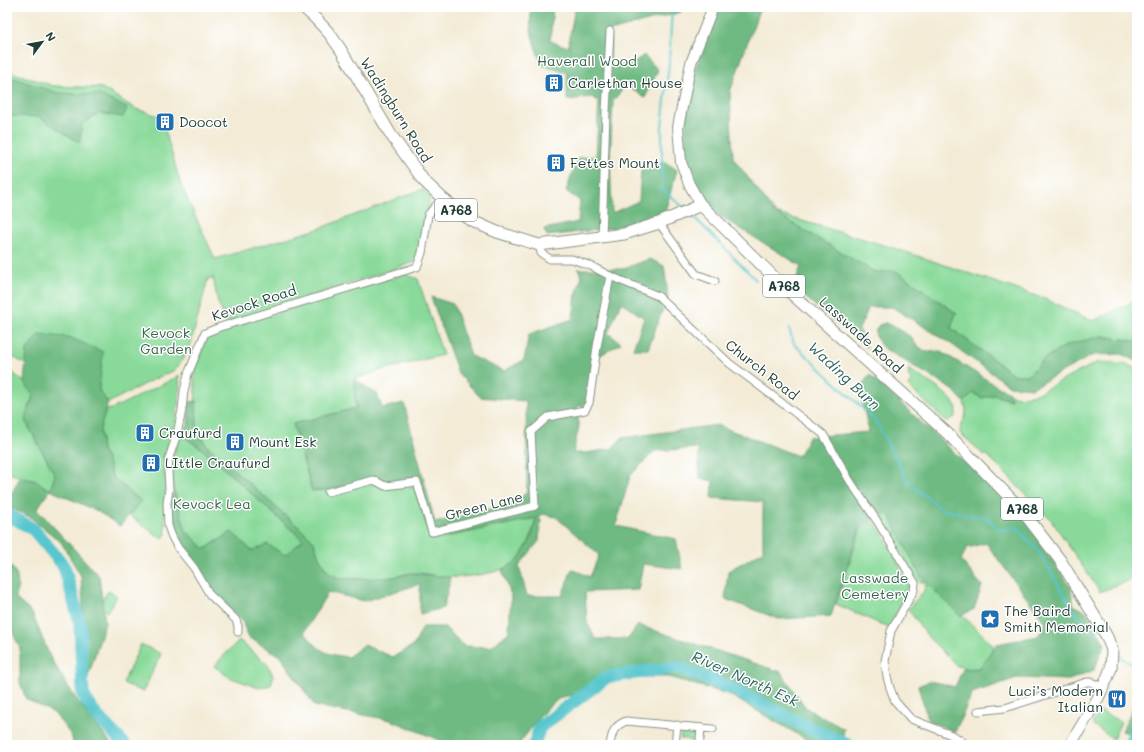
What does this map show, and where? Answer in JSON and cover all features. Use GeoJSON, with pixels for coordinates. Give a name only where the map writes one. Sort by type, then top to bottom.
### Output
{"type":"FeatureCollection","features":[{"type":"Feature","properties":{"kind":"main road","name":"Wadingburn Road"},"geometry":{"type":"LineString","coordinates":[[303,7],[329,33],[341,50],[391,135],[424,181],[442,198],[472,221],[497,232],[539,245],[624,234],[659,223],[692,209]]}},
{"type":"Feature","properties":{"kind":"main road","name":"Lasswade Road"},"geometry":{"type":"LineString","coordinates":[[692,209],[786,288],[947,433],[1021,509],[1060,560],[1107,637],[1112,650],[1111,668],[1100,686]]}},
{"type":"Feature","properties":{"kind":"main road","name":"A768"},"geometry":{"type":"LineString","coordinates":[[1070,745],[1100,686]]}},
{"type":"Feature","properties":{"kind":"street","name":"Lasswade Road"},"geometry":{"type":"LineString","coordinates":[[692,209],[689,184],[681,162],[678,127],[691,63],[713,7]]}},
{"type":"Feature","properties":{"kind":"street"},"geometry":{"type":"LineString","coordinates":[[602,238],[610,31]]}},
{"type":"Feature","properties":{"kind":"street","name":"Kevock Road"},"geometry":{"type":"LineString","coordinates":[[238,632],[236,620],[210,595],[194,568],[178,548],[168,526],[167,503],[169,489],[169,458],[182,410],[188,374],[205,333],[220,327],[417,267],[422,253],[428,215],[442,198]]}},
{"type":"Feature","properties":{"kind":"street"},"geometry":{"type":"LineString","coordinates":[[659,223],[696,274],[715,281]]}},
{"type":"Feature","properties":{"kind":"street","name":"Church Road"},"geometry":{"type":"LineString","coordinates":[[539,245],[541,254],[550,259],[572,259],[658,296],[730,363],[823,434],[850,481],[878,521],[915,583],[914,590],[891,631],[885,661],[886,677],[896,701],[911,719],[954,736],[967,745]]}},
{"type":"Feature","properties":{"kind":"street","name":"Green Lane"},"geometry":{"type":"LineString","coordinates":[[328,492],[374,480],[385,486],[417,482],[432,532],[536,506],[530,432],[548,417],[585,410],[589,403],[597,347],[610,276]]}},
{"type":"Feature","properties":{"kind":"street"},"geometry":{"type":"LineString","coordinates":[[978,711],[1005,708],[1087,682],[1100,686]]}},
{"type":"Feature","properties":{"kind":"street"},"geometry":{"type":"LineString","coordinates":[[610,745],[613,729],[626,721],[713,729]]}},
{"type":"Feature","properties":{"kind":"street"},"geometry":{"type":"LineString","coordinates":[[676,745],[677,725]]}},
{"type":"Feature","properties":{"kind":"street"},"geometry":{"type":"LineString","coordinates":[[700,739],[701,728]]}},
{"type":"Feature","properties":{"kind":"green space","name":"Haverall Wood"},"geometry":{"type":"Polygon","coordinates":[[[532,7],[553,7],[550,41],[568,47],[575,7],[682,7],[681,12],[610,31],[610,68],[632,64],[644,55],[658,70],[645,98],[626,85],[613,101],[610,160],[612,213],[639,201],[641,170],[665,162],[677,170],[665,211],[613,228],[547,236],[544,229],[578,222],[580,201],[566,191],[578,158],[596,156],[599,101],[592,97],[567,100],[567,73],[542,65],[534,44],[531,29],[530,22],[532,7]]]}},
{"type":"Feature","properties":{"kind":"green space"},"geometry":{"type":"Polygon","coordinates":[[[721,7],[760,7],[730,92],[733,158],[775,213],[874,272],[896,271],[956,313],[951,328],[1014,375],[1028,375],[1045,358],[1067,345],[1102,336],[1135,341],[1137,344],[1137,361],[1121,354],[1093,355],[1032,388],[1010,386],[947,341],[892,307],[869,307],[859,329],[867,348],[794,288],[801,266],[715,213],[687,168],[685,131],[692,76],[721,7]]]}},
{"type":"Feature","properties":{"kind":"green space","name":"Kevock Garden"},"geometry":{"type":"Polygon","coordinates":[[[7,71],[54,86],[102,88],[136,109],[165,118],[169,121],[169,125],[164,127],[181,185],[215,259],[318,229],[423,189],[430,198],[415,262],[227,323],[218,303],[213,277],[212,280],[208,278],[189,351],[175,370],[108,403],[72,384],[44,376],[7,353],[7,71]]]}},
{"type":"Feature","properties":{"kind":"green space"},"geometry":{"type":"Polygon","coordinates":[[[7,76],[58,93],[100,95],[127,108],[123,117],[99,113],[82,124],[80,143],[39,117],[7,116],[7,76]]]}},
{"type":"Feature","properties":{"kind":"green space"},"geometry":{"type":"Polygon","coordinates":[[[775,213],[894,248],[1045,299],[1093,321],[1137,300],[1137,341],[1102,336],[1045,358],[1028,375],[1014,375],[951,328],[956,313],[896,271],[874,272],[775,213]]]}},
{"type":"Feature","properties":{"kind":"green space"},"geometry":{"type":"Polygon","coordinates":[[[650,259],[664,266],[668,295],[648,349],[633,349],[644,318],[621,302],[608,333],[621,343],[599,356],[590,402],[577,407],[579,426],[573,453],[586,453],[611,449],[622,438],[717,425],[798,456],[809,437],[869,432],[859,388],[870,375],[1020,513],[1070,586],[1074,606],[1086,611],[1105,644],[1094,670],[1069,680],[1017,678],[972,693],[955,732],[928,720],[918,686],[930,681],[955,687],[963,669],[979,668],[997,644],[1038,636],[1046,624],[986,543],[967,548],[961,560],[982,586],[974,609],[960,616],[921,577],[888,513],[860,527],[831,616],[779,619],[725,599],[728,571],[763,551],[763,502],[712,498],[713,481],[700,478],[698,448],[655,451],[630,476],[616,526],[676,539],[682,569],[643,564],[638,590],[585,592],[587,623],[596,639],[628,639],[638,625],[781,672],[806,708],[844,729],[841,745],[816,745],[728,694],[668,677],[596,677],[577,694],[561,697],[547,708],[521,741],[520,745],[451,745],[391,720],[315,706],[280,656],[248,637],[243,623],[213,592],[181,549],[174,529],[169,504],[174,491],[186,531],[205,549],[232,532],[252,551],[267,544],[285,555],[303,540],[202,449],[180,434],[188,425],[189,402],[196,401],[197,426],[206,445],[313,540],[319,557],[327,571],[338,578],[356,579],[394,577],[412,573],[449,577],[450,581],[443,608],[420,614],[420,584],[364,601],[328,592],[304,632],[314,644],[327,653],[348,657],[364,645],[393,657],[414,645],[423,627],[445,627],[464,646],[491,647],[509,632],[511,595],[502,570],[517,561],[531,539],[536,518],[431,540],[412,478],[387,481],[374,477],[327,490],[312,491],[293,424],[356,408],[354,379],[377,394],[382,408],[404,403],[435,523],[516,502],[527,492],[526,401],[480,397],[458,373],[431,297],[453,304],[471,356],[504,371],[524,360],[529,334],[573,319],[576,295],[582,276],[578,269],[622,269],[650,259]],[[543,514],[537,517],[541,519],[539,541],[519,566],[527,596],[562,596],[572,569],[590,577],[599,555],[556,517],[543,514]]]}},
{"type":"Feature","properties":{"kind":"green space"},"geometry":{"type":"Polygon","coordinates":[[[405,274],[418,279],[443,355],[382,370],[354,379],[356,408],[293,424],[312,491],[375,483],[386,488],[414,487],[431,540],[536,518],[529,542],[517,562],[511,566],[494,572],[474,576],[456,577],[408,573],[396,577],[374,579],[348,579],[337,577],[328,571],[324,566],[313,540],[206,445],[197,426],[194,370],[207,337],[216,332],[405,274]]]}},
{"type":"Feature","properties":{"kind":"green space"},"geometry":{"type":"Polygon","coordinates":[[[885,323],[899,329],[912,338],[914,343],[926,352],[940,351],[1010,394],[1011,400],[994,395],[982,398],[973,393],[964,402],[953,390],[882,347],[875,332],[879,325],[885,323]]]}},
{"type":"Feature","properties":{"kind":"green space"},"geometry":{"type":"Polygon","coordinates":[[[38,335],[69,337],[103,352],[99,390],[108,403],[100,429],[102,450],[108,461],[112,477],[141,501],[120,526],[97,511],[50,490],[55,475],[25,420],[33,395],[24,382],[27,350],[38,335]]]}},
{"type":"Feature","properties":{"kind":"green space"},"geometry":{"type":"Polygon","coordinates":[[[1098,362],[1125,364],[1137,369],[1137,577],[1100,592],[1052,521],[986,454],[985,456],[960,433],[960,428],[966,412],[964,402],[973,393],[982,398],[994,395],[1010,400],[1010,394],[1017,397],[1036,394],[1098,362]]]}},
{"type":"Feature","properties":{"kind":"green space"},"geometry":{"type":"Polygon","coordinates":[[[7,368],[24,382],[34,395],[25,420],[55,475],[50,490],[36,481],[7,473],[7,368]]]}},
{"type":"Feature","properties":{"kind":"green space"},"geometry":{"type":"Polygon","coordinates":[[[909,369],[936,387],[953,402],[957,408],[955,417],[948,421],[944,419],[909,387],[911,381],[908,374],[909,369]]]}},
{"type":"Feature","properties":{"kind":"green space"},"geometry":{"type":"Polygon","coordinates":[[[179,376],[178,404],[165,495],[164,508],[166,534],[162,539],[129,515],[140,501],[112,477],[108,461],[102,450],[100,429],[106,410],[112,409],[179,376]]]}},
{"type":"Feature","properties":{"kind":"green space","name":"Kevock Lea"},"geometry":{"type":"Polygon","coordinates":[[[180,434],[202,449],[303,540],[285,555],[267,545],[252,552],[232,532],[205,549],[186,531],[174,491],[171,471],[172,459],[180,434]]]}},
{"type":"Feature","properties":{"kind":"green space"},"geometry":{"type":"Polygon","coordinates":[[[20,477],[36,481],[50,490],[37,509],[99,576],[105,623],[88,677],[81,576],[61,542],[30,517],[7,506],[7,491],[12,493],[20,477]]]}},
{"type":"Feature","properties":{"kind":"green space"},"geometry":{"type":"Polygon","coordinates":[[[887,511],[930,518],[928,582],[919,582],[882,519],[887,511]]]}},
{"type":"Feature","properties":{"kind":"green space","name":"Lasswade Cemetery"},"geometry":{"type":"Polygon","coordinates":[[[875,522],[909,584],[889,628],[836,604],[861,528],[875,522]]]}},
{"type":"Feature","properties":{"kind":"green space"},"geometry":{"type":"Polygon","coordinates":[[[7,563],[17,575],[18,584],[16,599],[32,613],[50,657],[74,696],[112,745],[74,745],[71,735],[54,713],[26,699],[20,683],[20,648],[7,621],[7,563]]]}},
{"type":"Feature","properties":{"kind":"green space"},"geometry":{"type":"Polygon","coordinates":[[[925,585],[932,586],[994,646],[979,671],[957,666],[929,638],[908,609],[924,591],[925,585]]]}},
{"type":"Feature","properties":{"kind":"green space"},"geometry":{"type":"Polygon","coordinates":[[[109,590],[117,596],[107,612],[98,606],[109,590]]]}},
{"type":"Feature","properties":{"kind":"green space"},"geometry":{"type":"Polygon","coordinates":[[[239,640],[268,665],[273,676],[271,685],[259,688],[229,677],[214,666],[239,640]]]}},
{"type":"Feature","properties":{"kind":"green space"},"geometry":{"type":"Polygon","coordinates":[[[141,644],[161,654],[143,692],[123,683],[141,644]]]}},
{"type":"Feature","properties":{"kind":"green space"},"geometry":{"type":"Polygon","coordinates":[[[1137,699],[1137,709],[1128,733],[1122,731],[1137,699]]]}},
{"type":"Feature","properties":{"kind":"green space"},"geometry":{"type":"Polygon","coordinates":[[[1100,711],[1121,722],[1113,739],[1092,724],[1100,711]]]}},
{"type":"Feature","properties":{"kind":"green space"},"geometry":{"type":"Polygon","coordinates":[[[683,732],[695,732],[696,741],[680,739],[683,732]]]}},
{"type":"Feature","properties":{"kind":"waterway","name":"Wading Burn"},"geometry":{"type":"LineString","coordinates":[[672,7],[669,64],[662,127],[662,189],[683,207]]}},
{"type":"Feature","properties":{"kind":"waterway","name":"Wading Burn"},"geometry":{"type":"LineString","coordinates":[[690,213],[756,280]]}},
{"type":"Feature","properties":{"kind":"waterway","name":"Wading Burn"},"geometry":{"type":"LineString","coordinates":[[789,329],[794,344],[875,420],[909,483],[943,510],[987,518],[999,530],[1017,527],[1040,554],[1077,616],[1091,626],[1100,635]]}},
{"type":"Feature","properties":{"kind":"waterway","name":"River North Esk"},"geometry":{"type":"LineString","coordinates":[[7,514],[33,529],[64,566],[80,623],[83,695],[96,715],[125,745]]}},
{"type":"Feature","properties":{"kind":"waterway","name":"Wading Burn"},"geometry":{"type":"LineString","coordinates":[[1117,653],[1123,659],[1137,667]]}},
{"type":"Feature","properties":{"kind":"waterway","name":"River North Esk"},"geometry":{"type":"LineString","coordinates":[[534,745],[540,727],[607,677],[677,667],[726,686],[807,727],[848,745]]}},
{"type":"Feature","properties":{"kind":"waterway","name":"River North Esk"},"geometry":{"type":"LineString","coordinates":[[1129,745],[1137,728]]}},
{"type":"Feature","properties":{"kind":"place","name":"Carlethan House"},"geometry":{"type":"Point","coordinates":[554,83]}},
{"type":"Feature","properties":{"kind":"place","name":"Doocot"},"geometry":{"type":"Point","coordinates":[165,122]}},
{"type":"Feature","properties":{"kind":"place","name":"Fettes Mount"},"geometry":{"type":"Point","coordinates":[556,163]}},
{"type":"Feature","properties":{"kind":"place","name":"Craufurd"},"geometry":{"type":"Point","coordinates":[145,433]}},
{"type":"Feature","properties":{"kind":"place","name":"Mount Esk"},"geometry":{"type":"Point","coordinates":[235,442]}},
{"type":"Feature","properties":{"kind":"place","name":"LIttle Craufurd"},"geometry":{"type":"Point","coordinates":[151,463]}},
{"type":"Feature","properties":{"kind":"place","name":"The Baird Smith Memorial"},"geometry":{"type":"Point","coordinates":[990,619]}},
{"type":"Feature","properties":{"kind":"place","name":"Luci’s Modern Italian"},"geometry":{"type":"Point","coordinates":[1117,699]}}]}
